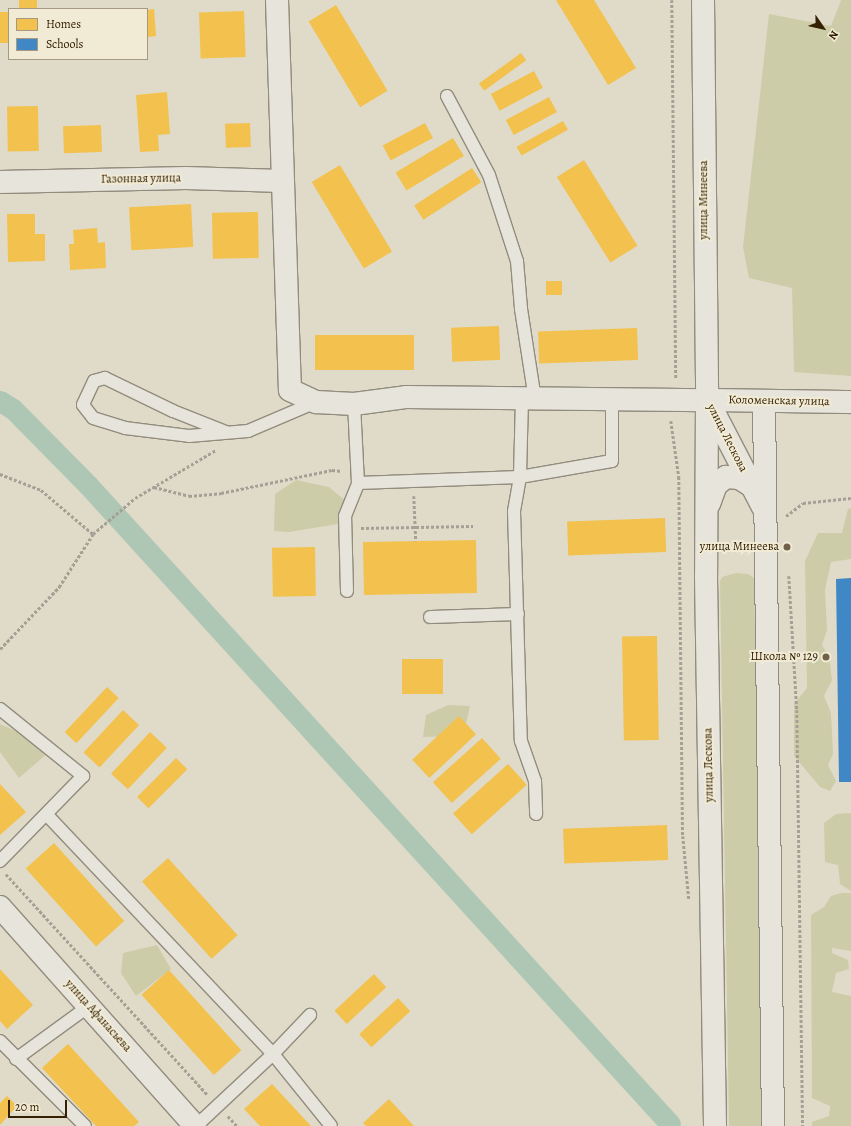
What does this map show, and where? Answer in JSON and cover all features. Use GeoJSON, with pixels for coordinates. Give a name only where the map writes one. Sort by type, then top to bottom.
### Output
{"type":"FeatureCollection","features":[{"type":"Feature","properties":{"kind":"main road"},"geometry":{"type":"LineString","coordinates":[[277,0],[290,390],[316,402]]}},
{"type":"Feature","properties":{"kind":"main road","name":"улица Минеева"},"geometry":{"type":"LineString","coordinates":[[703,0],[707,400]]}},
{"type":"Feature","properties":{"kind":"main road","name":"Газонная улица"},"geometry":{"type":"LineString","coordinates":[[0,182],[186,178],[282,181]]}},
{"type":"Feature","properties":{"kind":"main road","name":"Коломенская улица"},"geometry":{"type":"LineString","coordinates":[[316,402],[354,404],[406,397],[851,402]]}},
{"type":"Feature","properties":{"kind":"main road","name":"улица Лескова"},"geometry":{"type":"LineString","coordinates":[[707,400],[764,510],[773,1126]]}},
{"type":"Feature","properties":{"kind":"main road","name":"улица Лескова"},"geometry":{"type":"LineString","coordinates":[[707,400],[707,509],[715,1126]]}},
{"type":"Feature","properties":{"kind":"main road"},"geometry":{"type":"LineString","coordinates":[[764,401],[764,510]]}},
{"type":"Feature","properties":{"kind":"main road"},"geometry":{"type":"LineString","coordinates":[[707,509],[716,485],[726,477],[739,478],[752,486]]}},
{"type":"Feature","properties":{"kind":"main road","name":"улица Афанасьева"},"geometry":{"type":"LineString","coordinates":[[0,907],[196,1126]]}},
{"type":"Feature","properties":{"kind":"lane"},"geometry":{"type":"LineString","coordinates":[[448,96],[490,175],[517,261],[529,399],[520,477],[514,511],[521,741],[535,781],[536,814]]}},
{"type":"Feature","properties":{"kind":"lane"},"geometry":{"type":"LineString","coordinates":[[226,432],[173,411],[105,378],[94,381],[83,405],[93,418],[125,428],[188,436],[248,431],[316,402]]}},
{"type":"Feature","properties":{"kind":"lane"},"geometry":{"type":"LineString","coordinates":[[358,478],[414,481],[520,477],[612,461],[612,400]]}},
{"type":"Feature","properties":{"kind":"lane"},"geometry":{"type":"LineString","coordinates":[[347,591],[346,516],[358,478],[354,404]]}},
{"type":"Feature","properties":{"kind":"lane"},"geometry":{"type":"LineString","coordinates":[[430,617],[518,614]]}},
{"type":"Feature","properties":{"kind":"lane"},"geometry":{"type":"LineString","coordinates":[[0,709],[83,776],[0,861]]}},
{"type":"Feature","properties":{"kind":"lane"},"geometry":{"type":"LineString","coordinates":[[47,814],[273,1054],[331,1126]]}},
{"type":"Feature","properties":{"kind":"lane"},"geometry":{"type":"LineString","coordinates":[[16,1059],[89,1006]]}},
{"type":"Feature","properties":{"kind":"lane"},"geometry":{"type":"LineString","coordinates":[[196,1126],[273,1054],[310,1015]]}},
{"type":"Feature","properties":{"kind":"lane"},"geometry":{"type":"LineString","coordinates":[[0,1041],[16,1059],[85,1126]]}},
{"type":"Feature","properties":{"kind":"path"},"geometry":{"type":"LineString","coordinates":[[672,0],[676,380],[668,399],[679,477],[683,836],[689,905]]}},
{"type":"Feature","properties":{"kind":"path"},"geometry":{"type":"LineString","coordinates":[[0,649],[58,587],[93,534],[135,498],[221,447]]}},
{"type":"Feature","properties":{"kind":"path"},"geometry":{"type":"LineString","coordinates":[[154,487],[189,496],[221,493],[332,470],[358,478]]}},
{"type":"Feature","properties":{"kind":"path"},"geometry":{"type":"LineString","coordinates":[[0,474],[41,490],[93,534]]}},
{"type":"Feature","properties":{"kind":"path"},"geometry":{"type":"LineString","coordinates":[[414,481],[416,541]]}},
{"type":"Feature","properties":{"kind":"path"},"geometry":{"type":"LineString","coordinates":[[786,524],[785,516],[803,503],[851,498]]}},
{"type":"Feature","properties":{"kind":"path"},"geometry":{"type":"LineString","coordinates":[[346,528],[473,526]]}},
{"type":"Feature","properties":{"kind":"path"},"geometry":{"type":"LineString","coordinates":[[788,570],[797,710],[803,1126]]}},
{"type":"Feature","properties":{"kind":"path"},"geometry":{"type":"LineString","coordinates":[[0,867],[237,1126]]}},
{"type":"Feature","properties":{"kind":"green space"},"geometry":{"type":"Polygon","coordinates":[[[841,0],[851,0],[851,376],[794,372],[792,288],[749,278],[743,247],[769,14],[831,26],[841,0]]]}},
{"type":"Feature","properties":{"kind":"green space"},"geometry":{"type":"Polygon","coordinates":[[[296,480],[329,487],[353,507],[344,523],[289,532],[274,531],[275,494],[296,480]]]}},
{"type":"Feature","properties":{"kind":"green space"},"geometry":{"type":"Polygon","coordinates":[[[851,508],[851,559],[831,562],[825,590],[827,630],[822,645],[829,657],[832,680],[824,696],[831,713],[833,754],[828,765],[836,781],[830,791],[820,787],[794,756],[794,704],[807,688],[805,561],[818,533],[842,533],[848,509],[851,508]]]}},
{"type":"Feature","properties":{"kind":"green space"},"geometry":{"type":"Polygon","coordinates":[[[736,573],[748,574],[754,578],[765,1126],[729,1126],[720,581],[722,577],[736,573]]]}},
{"type":"Feature","properties":{"kind":"green space"},"geometry":{"type":"Polygon","coordinates":[[[448,705],[470,706],[466,724],[456,736],[423,737],[426,715],[448,705]]]}},
{"type":"Feature","properties":{"kind":"green space"},"geometry":{"type":"Polygon","coordinates":[[[0,724],[20,733],[49,752],[19,778],[0,752],[0,724]]]}},
{"type":"Feature","properties":{"kind":"green space"},"geometry":{"type":"Polygon","coordinates":[[[851,813],[851,891],[840,884],[838,865],[825,862],[824,823],[836,814],[851,813]]]}},
{"type":"Feature","properties":{"kind":"green space"},"geometry":{"type":"Polygon","coordinates":[[[841,893],[851,893],[851,951],[832,948],[832,953],[848,960],[849,969],[836,973],[832,992],[851,996],[851,1126],[812,1126],[812,1122],[829,1116],[830,1106],[812,1098],[811,915],[824,907],[831,896],[841,893]]]}},
{"type":"Feature","properties":{"kind":"green space"},"geometry":{"type":"Polygon","coordinates":[[[157,945],[171,969],[136,996],[121,973],[123,953],[157,945]]]}},
{"type":"Feature","properties":{"kind":"building: Homes"},"geometry":{"type":"Polygon","coordinates":[[[19,0],[37,0],[37,8],[19,8],[19,0]]]}},
{"type":"Feature","properties":{"kind":"building: Homes"},"geometry":{"type":"Polygon","coordinates":[[[556,0],[594,0],[636,68],[608,85],[556,0]]]}},
{"type":"Feature","properties":{"kind":"building: Homes"},"geometry":{"type":"Polygon","coordinates":[[[336,5],[388,91],[360,107],[309,21],[336,5]]]}},
{"type":"Feature","properties":{"kind":"building: Homes"},"geometry":{"type":"Polygon","coordinates":[[[154,9],[156,36],[148,37],[148,10],[154,9]]]}},
{"type":"Feature","properties":{"kind":"building: Homes"},"geometry":{"type":"Polygon","coordinates":[[[244,11],[246,57],[201,59],[199,13],[244,11]]]}},
{"type":"Feature","properties":{"kind":"building: Homes"},"geometry":{"type":"Polygon","coordinates":[[[0,12],[8,12],[8,43],[0,43],[0,12]]]}},
{"type":"Feature","properties":{"kind":"building: Homes"},"geometry":{"type":"Polygon","coordinates":[[[521,53],[526,60],[484,91],[479,84],[521,53]]]}},
{"type":"Feature","properties":{"kind":"building: Homes"},"geometry":{"type":"Polygon","coordinates":[[[534,71],[543,88],[500,111],[491,94],[534,71]]]}},
{"type":"Feature","properties":{"kind":"building: Homes"},"geometry":{"type":"Polygon","coordinates":[[[167,92],[170,134],[158,135],[159,151],[140,152],[136,95],[167,92]]]}},
{"type":"Feature","properties":{"kind":"building: Homes"},"geometry":{"type":"Polygon","coordinates":[[[549,97],[557,112],[514,135],[506,120],[549,97]]]}},
{"type":"Feature","properties":{"kind":"building: Homes"},"geometry":{"type":"Polygon","coordinates":[[[38,106],[39,151],[8,152],[7,107],[38,106]]]}},
{"type":"Feature","properties":{"kind":"building: Homes"},"geometry":{"type":"Polygon","coordinates":[[[563,121],[568,130],[521,155],[517,147],[563,121]]]}},
{"type":"Feature","properties":{"kind":"building: Homes"},"geometry":{"type":"Polygon","coordinates":[[[250,123],[251,147],[226,148],[225,124],[250,123]]]}},
{"type":"Feature","properties":{"kind":"building: Homes"},"geometry":{"type":"Polygon","coordinates":[[[425,123],[433,138],[391,161],[383,146],[425,123]]]}},
{"type":"Feature","properties":{"kind":"building: Homes"},"geometry":{"type":"Polygon","coordinates":[[[101,125],[102,152],[64,153],[63,126],[101,125]]]}},
{"type":"Feature","properties":{"kind":"building: Homes"},"geometry":{"type":"Polygon","coordinates":[[[453,138],[464,156],[406,191],[396,173],[453,138]]]}},
{"type":"Feature","properties":{"kind":"building: Homes"},"geometry":{"type":"Polygon","coordinates":[[[584,160],[638,246],[610,263],[557,177],[584,160]]]}},
{"type":"Feature","properties":{"kind":"building: Homes"},"geometry":{"type":"Polygon","coordinates":[[[340,165],[392,252],[364,269],[312,182],[340,165]]]}},
{"type":"Feature","properties":{"kind":"building: Homes"},"geometry":{"type":"Polygon","coordinates":[[[472,168],[481,182],[423,220],[414,206],[472,168]]]}},
{"type":"Feature","properties":{"kind":"building: Homes"},"geometry":{"type":"Polygon","coordinates":[[[191,204],[193,247],[131,250],[129,207],[191,204]]]}},
{"type":"Feature","properties":{"kind":"building: Homes"},"geometry":{"type":"Polygon","coordinates":[[[258,212],[259,258],[213,259],[212,213],[258,212]]]}},
{"type":"Feature","properties":{"kind":"building: Homes"},"geometry":{"type":"Polygon","coordinates":[[[7,214],[35,214],[35,234],[45,234],[45,261],[8,262],[7,214]]]}},
{"type":"Feature","properties":{"kind":"building: Homes"},"geometry":{"type":"Polygon","coordinates":[[[97,228],[98,243],[105,242],[106,268],[70,270],[69,244],[74,244],[73,230],[97,228]]]}},
{"type":"Feature","properties":{"kind":"building: Homes"},"geometry":{"type":"Polygon","coordinates":[[[546,281],[562,281],[562,295],[546,295],[546,281]]]}},
{"type":"Feature","properties":{"kind":"building: Homes"},"geometry":{"type":"Polygon","coordinates":[[[499,326],[500,360],[452,362],[451,328],[499,326]]]}},
{"type":"Feature","properties":{"kind":"building: Homes"},"geometry":{"type":"Polygon","coordinates":[[[637,328],[638,360],[539,363],[538,331],[637,328]]]}},
{"type":"Feature","properties":{"kind":"building: Homes"},"geometry":{"type":"Polygon","coordinates":[[[315,335],[414,335],[414,370],[315,370],[315,335]]]}},
{"type":"Feature","properties":{"kind":"building: Homes"},"geometry":{"type":"Polygon","coordinates":[[[665,518],[666,552],[568,555],[567,521],[665,518]]]}},
{"type":"Feature","properties":{"kind":"building: Homes"},"geometry":{"type":"Polygon","coordinates":[[[476,540],[477,593],[364,595],[363,542],[476,540]]]}},
{"type":"Feature","properties":{"kind":"building: Homes"},"geometry":{"type":"Polygon","coordinates":[[[315,547],[316,596],[273,597],[272,548],[315,547]]]}},
{"type":"Feature","properties":{"kind":"building: Homes"},"geometry":{"type":"Polygon","coordinates":[[[657,636],[659,740],[624,741],[622,637],[657,636]]]}},
{"type":"Feature","properties":{"kind":"building: Homes"},"geometry":{"type":"Polygon","coordinates":[[[402,659],[443,659],[443,694],[402,694],[402,659]]]}},
{"type":"Feature","properties":{"kind":"building: Homes"},"geometry":{"type":"Polygon","coordinates":[[[107,687],[119,698],[76,743],[65,732],[107,687]]]}},
{"type":"Feature","properties":{"kind":"building: Homes"},"geometry":{"type":"Polygon","coordinates":[[[123,710],[139,725],[100,767],[83,752],[123,710]]]}},
{"type":"Feature","properties":{"kind":"building: Homes"},"geometry":{"type":"Polygon","coordinates":[[[459,716],[476,734],[429,778],[412,760],[459,716]]]}},
{"type":"Feature","properties":{"kind":"building: Homes"},"geometry":{"type":"Polygon","coordinates":[[[150,732],[167,748],[128,789],[111,774],[150,732]]]}},
{"type":"Feature","properties":{"kind":"building: Homes"},"geometry":{"type":"Polygon","coordinates":[[[482,738],[501,759],[452,803],[433,782],[482,738]]]}},
{"type":"Feature","properties":{"kind":"building: Homes"},"geometry":{"type":"Polygon","coordinates":[[[176,758],[187,769],[148,808],[137,797],[176,758]]]}},
{"type":"Feature","properties":{"kind":"building: Homes"},"geometry":{"type":"Polygon","coordinates":[[[508,764],[527,785],[472,834],[453,814],[508,764]]]}},
{"type":"Feature","properties":{"kind":"building: Homes"},"geometry":{"type":"Polygon","coordinates":[[[0,784],[26,812],[0,835],[0,784]]]}},
{"type":"Feature","properties":{"kind":"building: Homes"},"geometry":{"type":"Polygon","coordinates":[[[667,825],[668,860],[564,864],[563,829],[667,825]]]}},
{"type":"Feature","properties":{"kind":"building: Homes"},"geometry":{"type":"Polygon","coordinates":[[[54,843],[124,921],[96,946],[26,868],[54,843]]]}},
{"type":"Feature","properties":{"kind":"building: Homes"},"geometry":{"type":"Polygon","coordinates":[[[168,858],[238,935],[212,959],[142,881],[168,858]]]}},
{"type":"Feature","properties":{"kind":"building: Homes"},"geometry":{"type":"Polygon","coordinates":[[[0,969],[33,1005],[7,1029],[0,1021],[0,969]]]}},
{"type":"Feature","properties":{"kind":"building: Homes"},"geometry":{"type":"Polygon","coordinates":[[[169,970],[241,1050],[214,1075],[142,995],[169,970]]]}},
{"type":"Feature","properties":{"kind":"building: Homes"},"geometry":{"type":"Polygon","coordinates":[[[374,974],[386,987],[347,1024],[335,1011],[374,974]]]}},
{"type":"Feature","properties":{"kind":"building: Homes"},"geometry":{"type":"Polygon","coordinates":[[[398,998],[410,1011],[372,1047],[359,1034],[398,998]]]}},
{"type":"Feature","properties":{"kind":"building: Homes"},"geometry":{"type":"Polygon","coordinates":[[[68,1044],[139,1122],[134,1126],[96,1126],[42,1068],[68,1044]]]}},
{"type":"Feature","properties":{"kind":"building: Homes"},"geometry":{"type":"Polygon","coordinates":[[[272,1084],[311,1126],[260,1126],[244,1109],[272,1084]]]}},
{"type":"Feature","properties":{"kind":"building: Homes"},"geometry":{"type":"Polygon","coordinates":[[[7,1096],[17,1106],[0,1125],[0,1103],[7,1096]]]}},
{"type":"Feature","properties":{"kind":"building: Homes"},"geometry":{"type":"Polygon","coordinates":[[[389,1099],[414,1126],[366,1126],[363,1123],[389,1099]]]}},
{"type":"Feature","properties":{"kind":"building: Schools"},"geometry":{"type":"Polygon","coordinates":[[[851,578],[851,782],[839,782],[836,579],[851,578]]]}},
{"type":"Feature","properties":{"kind":"waterway"},"geometry":{"type":"LineString","coordinates":[[0,401],[13,409],[88,485],[670,1124]]}},
{"type":"Feature","properties":{"kind":"place","name":"улица Минеева"},"geometry":{"type":"Point","coordinates":[787,547]}},
{"type":"Feature","properties":{"kind":"place","name":"Школа № 129"},"geometry":{"type":"Point","coordinates":[826,657]}}]}
